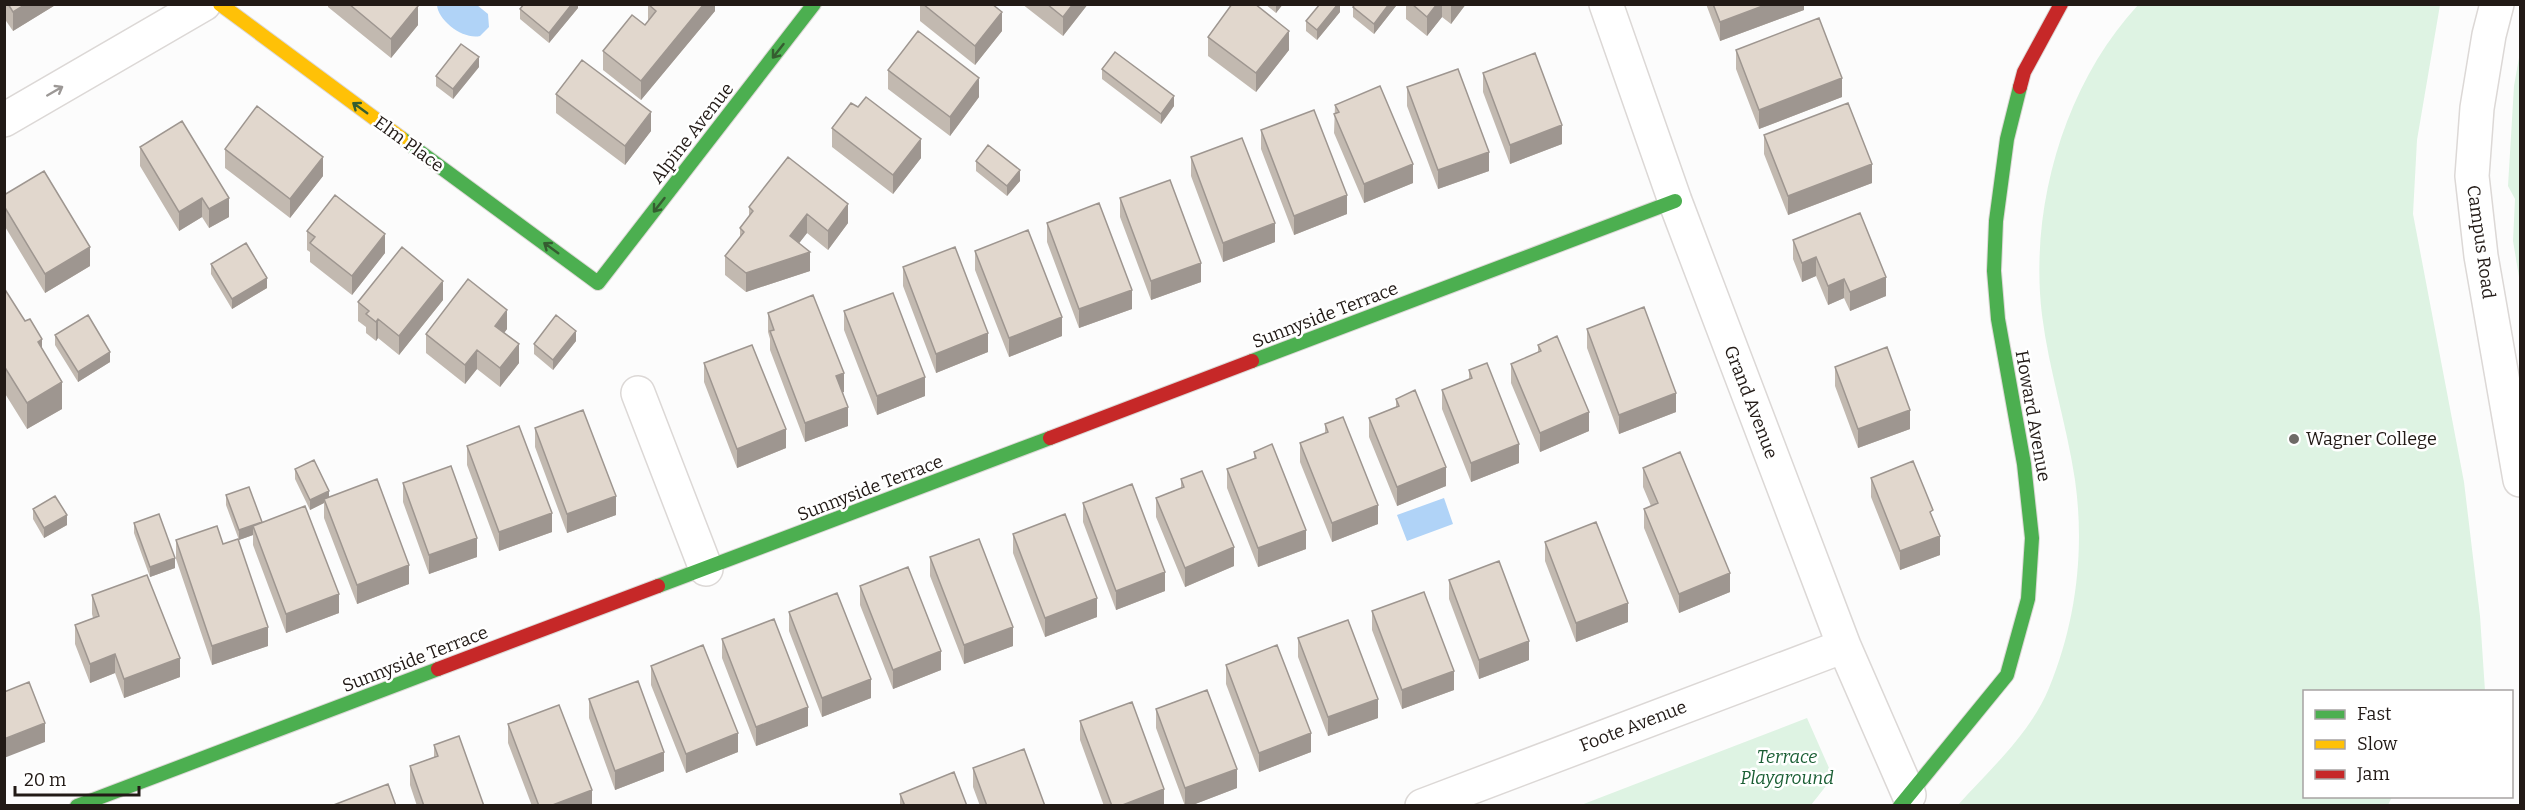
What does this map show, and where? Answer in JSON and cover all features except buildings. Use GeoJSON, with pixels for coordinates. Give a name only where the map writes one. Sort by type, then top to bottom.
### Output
{"type":"FeatureCollection","features":[{"type":"Feature","properties":{"kind":"street"},"geometry":{"type":"LineString","coordinates":[[4,120],[204,4]]}},
{"type":"Feature","properties":{"kind":"street","name":"Elm Place"},"geometry":{"type":"LineString","coordinates":[[220,4],[598,283]]}},
{"type":"Feature","properties":{"kind":"street","name":"Alpine Avenue"},"geometry":{"type":"LineString","coordinates":[[598,283],[814,4]]}},
{"type":"Feature","properties":{"kind":"street","name":"Grand Avenue"},"geometry":{"type":"LineString","coordinates":[[1606,4],[1675,201],[1905,800]]}},
{"type":"Feature","properties":{"kind":"street","name":"Howard Avenue"},"geometry":{"type":"LineString","coordinates":[[1905,800],[2007,675],[2028,599],[2032,537],[2024,464],[1998,319],[1994,271],[1996,221],[2007,139],[2024,72],[2061,4]]}},
{"type":"Feature","properties":{"kind":"street","name":"Campus Road"},"geometry":{"type":"LineString","coordinates":[[2497,4],[2489,35],[2477,108],[2472,176],[2481,256],[2520,480]]}},
{"type":"Feature","properties":{"kind":"street","name":"Sunnyside Terrace"},"geometry":{"type":"LineString","coordinates":[[77,806],[1675,201]]}},
{"type":"Feature","properties":{"kind":"street"},"geometry":{"type":"LineString","coordinates":[[638,393],[706,569]]}},
{"type":"Feature","properties":{"kind":"street","name":"Foote Avenue"},"geometry":{"type":"LineString","coordinates":[[1422,806],[1844,646]]}},
{"type":"Feature","properties":{"kind":"green space","name":"Wagner College"},"geometry":{"type":"Polygon","coordinates":[[[2138,5],[2440,5],[2417,140],[2413,214],[2464,482],[2480,616],[2485,690],[2303,690],[2303,798],[2392,798],[2388,805],[1958,805],[2020,736],[2041,705],[2058,663],[2072,612],[2078,559],[2078,506],[2072,459],[2042,315],[2039,274],[2041,233],[2047,191],[2057,150],[2090,72],[2112,37],[2138,5]]]}},
{"type":"Feature","properties":{"kind":"green space"},"geometry":{"type":"Polygon","coordinates":[[[2520,52],[2520,283],[2513,241],[2515,199],[2508,186],[2514,86],[2520,52]]]}},
{"type":"Feature","properties":{"kind":"green space","name":"Terrace Playground"},"geometry":{"type":"Polygon","coordinates":[[[1807,718],[1833,777],[1811,805],[1581,805],[1807,718]]]}},
{"type":"Feature","properties":{"kind":"water"},"geometry":{"type":"Polygon","coordinates":[[[437,5],[477,5],[488,14],[489,27],[480,36],[467,35],[447,23],[438,11],[437,5]]]}},
{"type":"Feature","properties":{"kind":"water"},"geometry":{"type":"Polygon","coordinates":[[[1444,498],[1453,524],[1407,541],[1397,515],[1444,498]]]}},
{"type":"Feature","properties":{"kind":"traffic: fast"},"geometry":{"type":"LineString","coordinates":[[401,138],[598,283],[814,4]]}},
{"type":"Feature","properties":{"kind":"traffic: fast"},"geometry":{"type":"LineString","coordinates":[[1900,806],[2007,675],[2028,599],[2032,538],[2024,464],[1998,319],[1994,271],[1996,221],[2007,139],[2020,87]]}},
{"type":"Feature","properties":{"kind":"traffic: fast"},"geometry":{"type":"LineString","coordinates":[[1252,361],[1675,201]]}},
{"type":"Feature","properties":{"kind":"traffic: fast"},"geometry":{"type":"LineString","coordinates":[[658,586],[1050,438]]}},
{"type":"Feature","properties":{"kind":"traffic: fast"},"geometry":{"type":"LineString","coordinates":[[77,806],[438,669]]}},
{"type":"Feature","properties":{"kind":"traffic: slow"},"geometry":{"type":"LineString","coordinates":[[220,4],[401,138]]}},
{"type":"Feature","properties":{"kind":"traffic: jam"},"geometry":{"type":"LineString","coordinates":[[2020,87],[2024,72],[2061,4]]}},
{"type":"Feature","properties":{"kind":"traffic: jam"},"geometry":{"type":"LineString","coordinates":[[1050,438],[1252,361]]}},
{"type":"Feature","properties":{"kind":"traffic: jam"},"geometry":{"type":"LineString","coordinates":[[438,669],[658,586]]}},
{"type":"Feature","properties":{"kind":"place","name":"Wagner College"},"geometry":{"type":"Point","coordinates":[2294,439]}}]}
